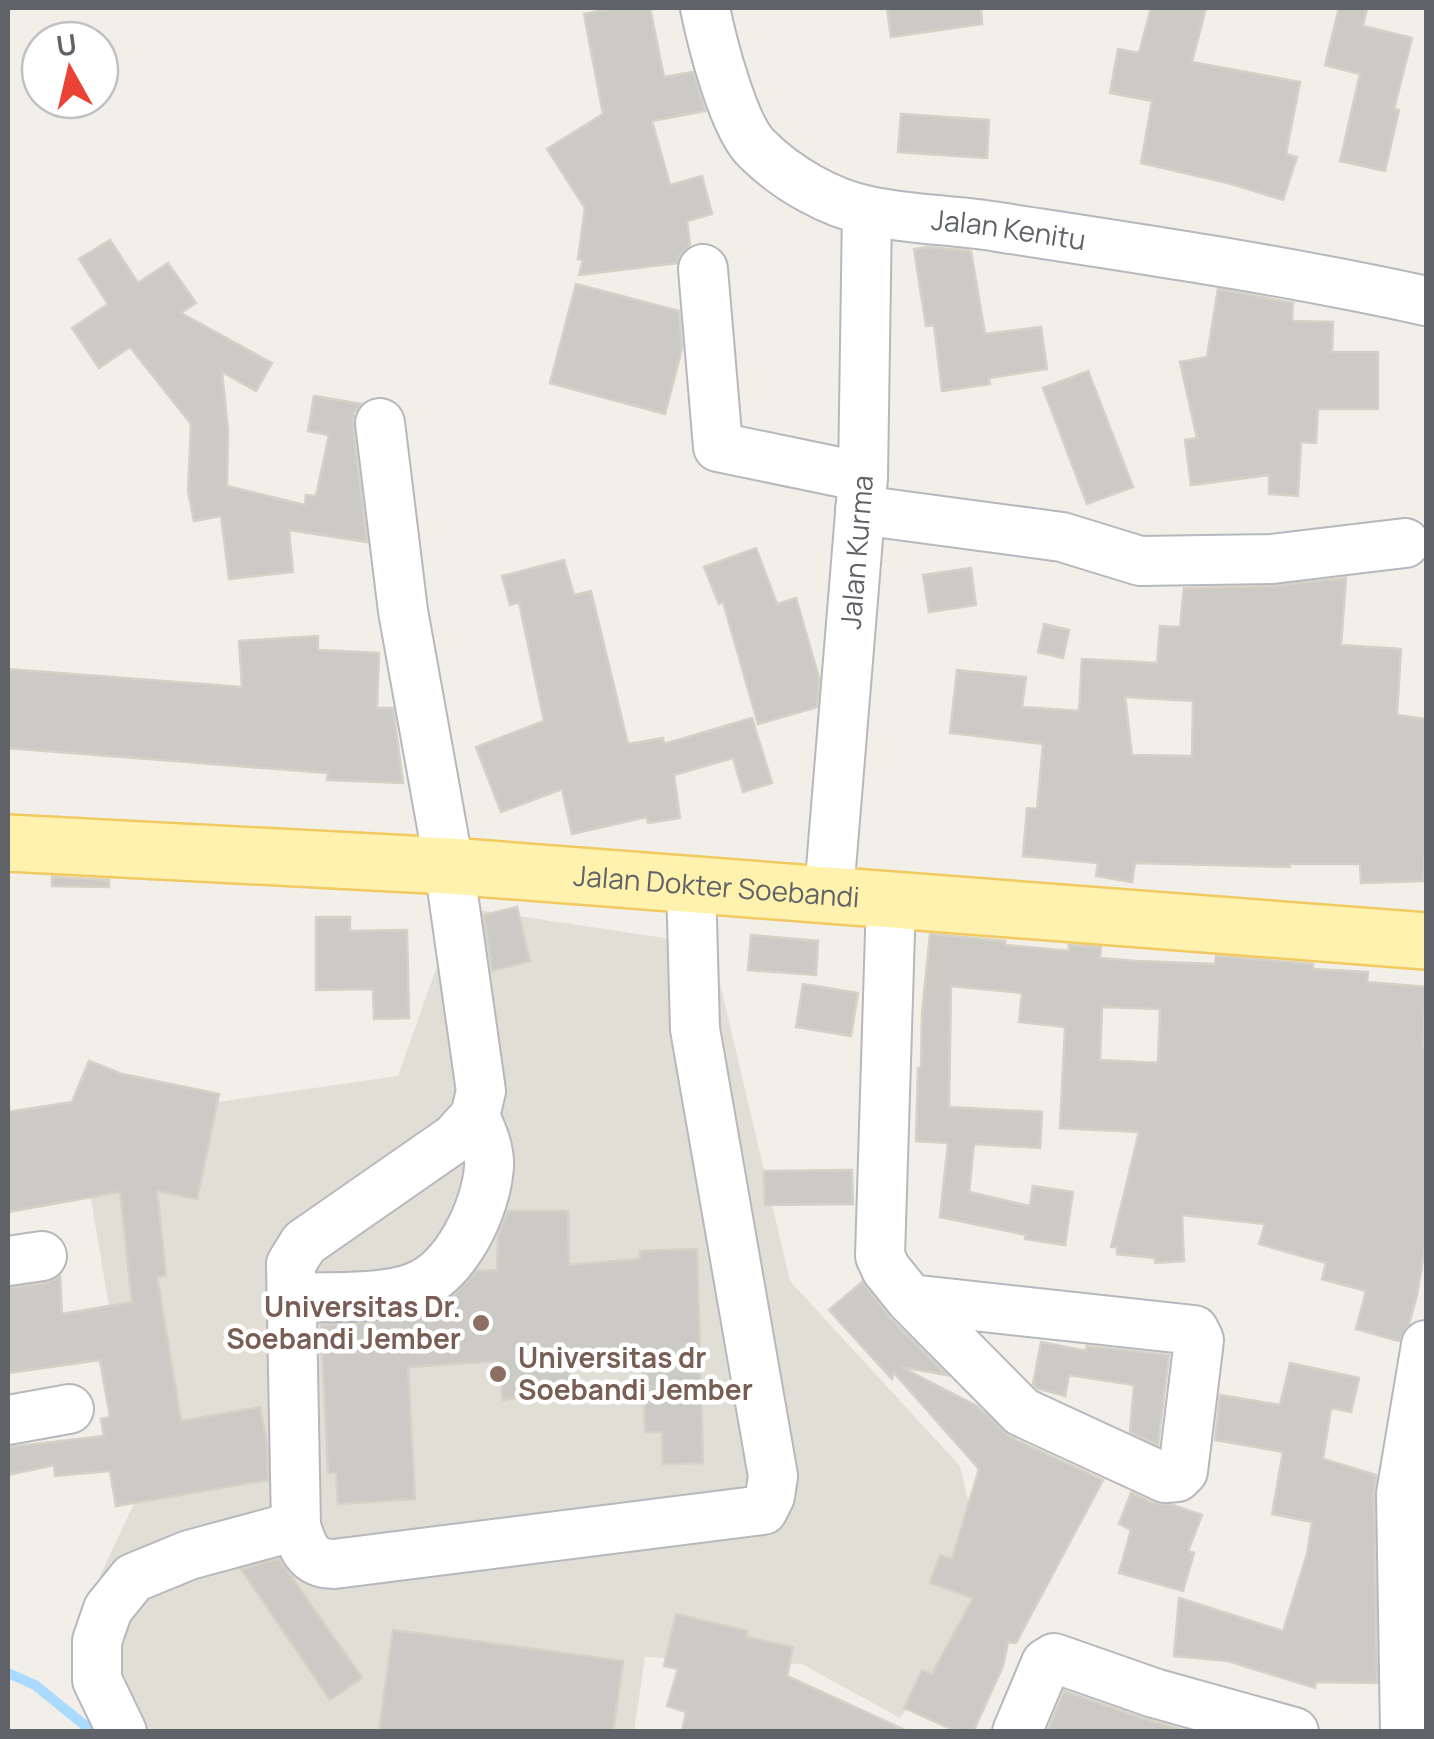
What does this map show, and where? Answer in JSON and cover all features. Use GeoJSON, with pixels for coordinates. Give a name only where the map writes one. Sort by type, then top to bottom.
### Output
{"type":"FeatureCollection","features":[{"type":"Feature","properties":{"kind":"main road","name":"Jalan Dokter Soebandi"},"geometry":{"type":"LineString","coordinates":[[8,842],[448,866],[1426,942]]}},
{"type":"Feature","properties":{"kind":"street","name":"Jalan Kenitu"},"geometry":{"type":"LineString","coordinates":[[705,8],[710,36],[736,113],[752,145],[802,183],[867,211],[1242,265],[1426,301]]}},
{"type":"Feature","properties":{"kind":"street","name":"Jalan Kurma"},"geometry":{"type":"LineString","coordinates":[[829,893],[862,493],[867,211]]}},
{"type":"Feature","properties":{"kind":"street"},"geometry":{"type":"LineString","coordinates":[[703,269],[718,447],[862,493],[1062,537],[1140,561],[1272,558],[1406,543]]}},
{"type":"Feature","properties":{"kind":"street"},"geometry":{"type":"LineString","coordinates":[[380,423],[403,612],[448,866],[482,1091],[475,1116],[455,1138],[304,1244],[291,1264],[296,1526],[316,1562],[334,1564],[763,1510],[773,1476],[695,1029],[691,884]]}},
{"type":"Feature","properties":{"kind":"street"},"geometry":{"type":"LineString","coordinates":[[891,900],[880,1256],[886,1269],[910,1299],[1022,1412],[1165,1478],[1177,1478],[1183,1471],[1199,1340],[1194,1330],[910,1299]]}},
{"type":"Feature","properties":{"kind":"street"},"geometry":{"type":"LineString","coordinates":[[292,1298],[400,1292],[436,1274],[464,1243],[482,1200],[488,1153],[475,1116]]}},
{"type":"Feature","properties":{"kind":"street"},"geometry":{"type":"LineString","coordinates":[[1405,1732],[1401,1494],[1421,1424],[1426,1345]]}},
{"type":"Feature","properties":{"kind":"street"},"geometry":{"type":"LineString","coordinates":[[8,1420],[69,1410]]}},
{"type":"Feature","properties":{"kind":"street"},"geometry":{"type":"LineString","coordinates":[[122,1732],[97,1680],[97,1641],[108,1609],[134,1578],[190,1555],[296,1526]]}},
{"type":"Feature","properties":{"kind":"street"},"geometry":{"type":"LineString","coordinates":[[1017,1732],[1046,1663],[1054,1658],[1154,1693],[1294,1732]]}},
{"type":"Feature","properties":{"kind":"shaded area","name":"Universitas dr Soebandi Jember"},"geometry":{"type":"Polygon","coordinates":[[[458,907],[711,945],[790,1281],[960,1466],[991,1599],[900,1718],[802,1664],[645,1657],[634,1731],[143,1731],[77,1625],[140,1491],[78,1122],[398,1076],[458,907]]]}},
{"type":"Feature","properties":{"kind":"building"},"geometry":{"type":"Polygon","coordinates":[[[615,8],[650,8],[664,77],[693,72],[705,111],[652,121],[670,185],[702,176],[712,214],[687,221],[690,245],[677,263],[579,275],[585,208],[547,149],[603,114],[584,14],[615,8]]]}},
{"type":"Feature","properties":{"kind":"building"},"geometry":{"type":"Polygon","coordinates":[[[887,8],[981,8],[982,24],[891,37],[887,8]]]}},
{"type":"Feature","properties":{"kind":"building"},"geometry":{"type":"Polygon","coordinates":[[[1151,8],[1206,8],[1192,62],[1300,82],[1286,154],[1297,157],[1283,200],[1141,163],[1152,101],[1110,93],[1118,49],[1139,53],[1151,8]]]}},
{"type":"Feature","properties":{"kind":"building"},"geometry":{"type":"Polygon","coordinates":[[[1339,8],[1367,8],[1363,26],[1412,38],[1394,109],[1399,110],[1385,171],[1340,161],[1360,74],[1325,65],[1339,8]]]}},
{"type":"Feature","properties":{"kind":"building"},"geometry":{"type":"Polygon","coordinates":[[[901,114],[989,120],[987,158],[898,152],[901,114]]]}},
{"type":"Feature","properties":{"kind":"building"},"geometry":{"type":"Polygon","coordinates":[[[110,240],[138,283],[168,263],[196,303],[181,313],[272,363],[256,391],[222,372],[228,430],[227,486],[305,505],[306,495],[316,496],[329,435],[308,431],[314,396],[361,404],[354,413],[353,426],[367,542],[289,530],[293,572],[229,579],[221,516],[194,521],[188,491],[191,424],[130,347],[99,368],[72,328],[108,304],[79,259],[110,240]]]}},
{"type":"Feature","properties":{"kind":"building"},"geometry":{"type":"Polygon","coordinates":[[[914,249],[971,251],[985,334],[1041,327],[1047,369],[989,378],[990,384],[942,391],[934,325],[926,326],[914,249]]]}},
{"type":"Feature","properties":{"kind":"building"},"geometry":{"type":"Polygon","coordinates":[[[576,284],[679,311],[682,349],[665,414],[550,383],[576,284]]]}},
{"type":"Feature","properties":{"kind":"building"},"geometry":{"type":"Polygon","coordinates":[[[1218,289],[1293,303],[1292,321],[1333,322],[1332,352],[1378,352],[1378,409],[1318,409],[1316,443],[1301,442],[1298,496],[1269,494],[1269,475],[1191,485],[1185,440],[1197,438],[1180,362],[1207,357],[1218,289]]]}},
{"type":"Feature","properties":{"kind":"building"},"geometry":{"type":"Polygon","coordinates":[[[1088,371],[1133,487],[1087,504],[1043,388],[1088,371]]]}},
{"type":"Feature","properties":{"kind":"building"},"geometry":{"type":"Polygon","coordinates":[[[756,548],[777,604],[796,598],[819,678],[817,707],[758,724],[723,602],[719,604],[704,567],[756,548]]]}},
{"type":"Feature","properties":{"kind":"building"},"geometry":{"type":"Polygon","coordinates":[[[564,560],[574,595],[591,591],[628,744],[663,738],[664,744],[752,718],[772,783],[743,792],[733,758],[674,775],[680,818],[648,823],[647,817],[572,834],[562,789],[501,812],[476,747],[544,721],[519,602],[510,605],[502,576],[564,560]]]}},
{"type":"Feature","properties":{"kind":"building"},"geometry":{"type":"Polygon","coordinates":[[[971,568],[976,605],[929,612],[923,575],[971,568]]]}},
{"type":"Feature","properties":{"kind":"building"},"geometry":{"type":"Polygon","coordinates":[[[1346,578],[1341,645],[1401,649],[1397,715],[1426,719],[1423,881],[1361,883],[1360,864],[1290,867],[1135,863],[1132,882],[1096,876],[1098,863],[1023,856],[1027,808],[1037,809],[1043,744],[950,733],[957,670],[1026,677],[1022,707],[1079,711],[1082,659],[1157,663],[1160,626],[1180,627],[1184,588],[1273,586],[1346,578]],[[1125,697],[1132,755],[1192,756],[1193,701],[1125,697]]]}},
{"type":"Feature","properties":{"kind":"building"},"geometry":{"type":"Polygon","coordinates":[[[1044,624],[1069,630],[1063,658],[1038,652],[1044,624]]]}},
{"type":"Feature","properties":{"kind":"building"},"geometry":{"type":"Polygon","coordinates":[[[318,636],[318,650],[379,653],[377,708],[393,708],[403,783],[327,780],[328,773],[8,748],[8,669],[242,687],[239,641],[318,636]]]}},
{"type":"Feature","properties":{"kind":"building"},"geometry":{"type":"Polygon","coordinates":[[[52,877],[109,880],[109,887],[52,886],[52,877]]]}},
{"type":"Feature","properties":{"kind":"building"},"geometry":{"type":"Polygon","coordinates":[[[517,907],[530,961],[492,971],[484,915],[517,907]]]}},
{"type":"Feature","properties":{"kind":"building"},"geometry":{"type":"Polygon","coordinates":[[[316,917],[350,917],[350,931],[407,930],[409,1018],[374,1019],[373,989],[316,990],[316,917]]]}},
{"type":"Feature","properties":{"kind":"building"},"geometry":{"type":"Polygon","coordinates":[[[930,934],[1069,951],[1069,945],[1101,947],[1100,958],[1136,961],[1215,964],[1216,956],[1313,964],[1313,969],[1368,972],[1367,982],[1426,987],[1426,1241],[1417,1295],[1409,1324],[1399,1341],[1356,1329],[1366,1291],[1322,1279],[1326,1263],[1259,1244],[1265,1224],[1182,1215],[1184,1261],[1155,1263],[1155,1258],[1117,1254],[1117,1247],[1111,1247],[1139,1132],[1060,1128],[1065,1027],[1019,1022],[1022,993],[951,986],[949,1107],[1042,1112],[1040,1148],[974,1144],[969,1192],[1030,1206],[1033,1186],[1073,1192],[1065,1245],[940,1217],[948,1143],[916,1141],[930,934]],[[1102,1007],[1100,1060],[1158,1063],[1160,1009],[1102,1007]]]}},
{"type":"Feature","properties":{"kind":"building"},"geometry":{"type":"Polygon","coordinates":[[[751,935],[818,941],[816,975],[748,970],[751,935]]]}},
{"type":"Feature","properties":{"kind":"building"},"geometry":{"type":"Polygon","coordinates":[[[803,984],[858,993],[851,1036],[796,1027],[803,984]]]}},
{"type":"Feature","properties":{"kind":"building"},"geometry":{"type":"Polygon","coordinates":[[[89,1061],[122,1074],[219,1094],[197,1199],[157,1191],[166,1276],[157,1277],[181,1421],[260,1407],[268,1480],[116,1506],[110,1471],[55,1476],[54,1465],[8,1475],[8,1447],[104,1436],[101,1419],[110,1417],[100,1360],[8,1373],[8,1288],[46,1283],[60,1276],[62,1314],[132,1302],[120,1192],[8,1212],[8,1112],[72,1102],[89,1061]]]}},
{"type":"Feature","properties":{"kind":"building"},"geometry":{"type":"Polygon","coordinates":[[[852,1170],[853,1204],[765,1205],[764,1171],[852,1170]]]}},
{"type":"Feature","properties":{"kind":"building"},"geometry":{"type":"Polygon","coordinates":[[[508,1211],[568,1211],[569,1265],[640,1259],[640,1251],[697,1249],[703,1463],[663,1464],[662,1432],[645,1432],[643,1350],[568,1356],[572,1391],[503,1400],[498,1361],[408,1367],[415,1499],[338,1504],[336,1473],[328,1473],[321,1325],[392,1321],[448,1305],[448,1300],[477,1271],[497,1270],[498,1236],[508,1211]]]}},
{"type":"Feature","properties":{"kind":"building"},"geometry":{"type":"Polygon","coordinates":[[[862,1282],[890,1318],[947,1375],[901,1367],[977,1406],[1010,1437],[1103,1480],[1016,1643],[1008,1642],[1003,1666],[973,1732],[958,1732],[904,1708],[922,1670],[932,1674],[973,1598],[930,1583],[940,1555],[952,1559],[979,1469],[894,1373],[892,1379],[829,1310],[862,1282]]]}},
{"type":"Feature","properties":{"kind":"building"},"geometry":{"type":"Polygon","coordinates":[[[1041,1342],[1086,1351],[1087,1346],[1169,1355],[1158,1445],[1130,1432],[1134,1385],[1069,1375],[1065,1396],[1038,1389],[1033,1384],[1041,1342]]]}},
{"type":"Feature","properties":{"kind":"building"},"geometry":{"type":"Polygon","coordinates":[[[1290,1363],[1359,1378],[1351,1412],[1331,1408],[1323,1459],[1376,1475],[1377,1683],[1316,1682],[1315,1688],[1228,1661],[1174,1656],[1179,1598],[1283,1631],[1307,1554],[1312,1522],[1272,1514],[1283,1452],[1215,1440],[1220,1395],[1280,1405],[1290,1363]]]}},
{"type":"Feature","properties":{"kind":"building"},"geometry":{"type":"Polygon","coordinates":[[[1131,1493],[1153,1503],[1202,1515],[1188,1551],[1194,1553],[1183,1591],[1119,1573],[1131,1530],[1119,1524],[1131,1493]]]}},
{"type":"Feature","properties":{"kind":"building"},"geometry":{"type":"Polygon","coordinates":[[[279,1559],[362,1678],[330,1700],[241,1569],[279,1559]]]}},
{"type":"Feature","properties":{"kind":"building"},"geometry":{"type":"Polygon","coordinates":[[[676,1614],[747,1631],[746,1637],[793,1647],[787,1676],[909,1732],[682,1732],[686,1712],[667,1706],[678,1669],[664,1666],[676,1614]]]}},
{"type":"Feature","properties":{"kind":"building"},"geometry":{"type":"Polygon","coordinates":[[[393,1630],[623,1661],[613,1732],[379,1732],[393,1630]]]}},
{"type":"Feature","properties":{"kind":"building"},"geometry":{"type":"Polygon","coordinates":[[[1064,1691],[1145,1719],[1190,1732],[1047,1732],[1064,1691]]]}},
{"type":"Feature","properties":{"kind":"waterway"},"geometry":{"type":"LineString","coordinates":[[8,1673],[35,1685],[93,1732]]}},
{"type":"Feature","properties":{"kind":"place","name":"Universitas Dr. Soebandi Jember"},"geometry":{"type":"Point","coordinates":[481,1323]}},
{"type":"Feature","properties":{"kind":"place","name":"Universitas dr Soebandi Jember"},"geometry":{"type":"Point","coordinates":[498,1374]}}]}
